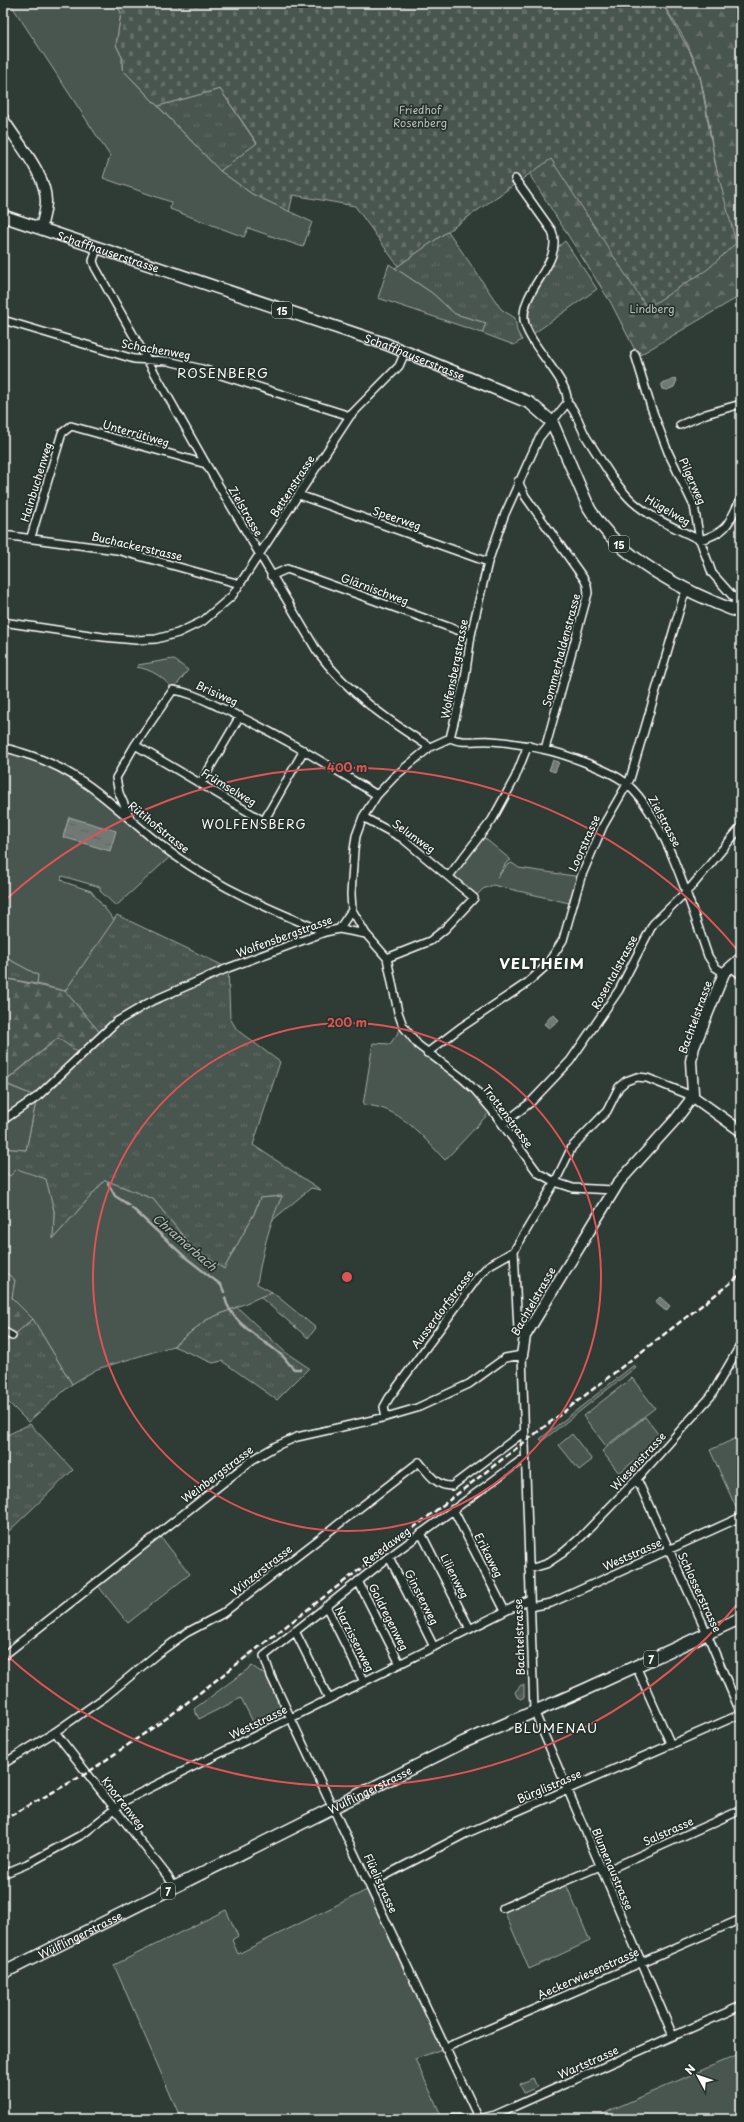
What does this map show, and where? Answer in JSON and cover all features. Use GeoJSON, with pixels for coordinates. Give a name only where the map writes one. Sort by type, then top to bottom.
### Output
{"type":"FeatureCollection","features":[{"type":"Feature","properties":{"kind":"main road","name":"Schaffhauserstrasse"},"geometry":{"type":"LineString","coordinates":[[3,216],[406,352],[511,394],[535,407],[552,422],[583,496],[600,525],[611,538],[637,559],[687,590],[737,612]]}},
{"type":"Feature","properties":{"kind":"main road","name":"Wülflingerstrasse"},"geometry":{"type":"LineString","coordinates":[[3,1973],[431,1758],[741,1618]]}},
{"type":"Feature","properties":{"kind":"street"},"geometry":{"type":"LineString","coordinates":[[3,119],[34,167],[43,186],[46,202],[41,228]]}},
{"type":"Feature","properties":{"kind":"street","name":"Hügelweg"},"geometry":{"type":"LineString","coordinates":[[516,179],[554,236],[552,252],[527,299],[524,318],[526,328],[530,336],[566,392],[568,403],[572,406],[581,429],[614,478],[633,502],[652,515],[700,540]]}},
{"type":"Feature","properties":{"kind":"street","name":"Zielstrasse"},"geometry":{"type":"LineString","coordinates":[[97,248],[93,261],[95,267],[259,556],[317,651],[332,671],[355,695],[382,716],[430,747]]}},
{"type":"Feature","properties":{"kind":"street","name":"Schachenweg"},"geometry":{"type":"LineString","coordinates":[[3,320],[134,358],[168,361],[202,369],[350,416]]}},
{"type":"Feature","properties":{"kind":"street","name":"Bettenstrasse"},"geometry":{"type":"LineString","coordinates":[[3,622],[103,637],[136,640],[156,639],[178,633],[203,621],[224,604],[240,584],[350,416],[399,366],[406,352]]}},
{"type":"Feature","properties":{"kind":"street","name":"Pilgerweg"},"geometry":{"type":"LineString","coordinates":[[635,354],[651,407],[668,452],[694,506],[700,540],[712,573],[736,600],[737,612]]}},
{"type":"Feature","properties":{"kind":"street","name":"Wolfensbergstrasse"},"geometry":{"type":"LineString","coordinates":[[450,738],[465,678],[471,635],[488,562],[518,481],[539,438],[568,403]]}},
{"type":"Feature","properties":{"kind":"street"},"geometry":{"type":"LineString","coordinates":[[680,425],[706,414],[741,404]]}},
{"type":"Feature","properties":{"kind":"street","name":"Unterrütiweg"},"geometry":{"type":"LineString","coordinates":[[62,433],[71,426],[206,464]]}},
{"type":"Feature","properties":{"kind":"street","name":"Hainbuchenweg"},"geometry":{"type":"LineString","coordinates":[[31,537],[62,433]]}},
{"type":"Feature","properties":{"kind":"street","name":"Sommerhaldenstrasse"},"geometry":{"type":"LineString","coordinates":[[518,481],[525,496],[584,578],[588,593],[545,749]]}},
{"type":"Feature","properties":{"kind":"street","name":"Speerweg"},"geometry":{"type":"LineString","coordinates":[[299,495],[488,562]]}},
{"type":"Feature","properties":{"kind":"street"},"geometry":{"type":"LineString","coordinates":[[700,540],[715,536],[724,530],[741,498]]}},
{"type":"Feature","properties":{"kind":"street","name":"Buchackerstrasse"},"geometry":{"type":"LineString","coordinates":[[3,535],[31,537],[117,550],[240,584]]}},
{"type":"Feature","properties":{"kind":"street","name":"Glärnischweg"},"geometry":{"type":"LineString","coordinates":[[271,576],[286,569],[471,635]]}},
{"type":"Feature","properties":{"kind":"street","name":"Loorstrasse"},"geometry":{"type":"LineString","coordinates":[[427,1053],[460,1028],[526,983],[546,966],[563,940],[581,877],[603,826],[630,779],[683,598],[687,590]]}},
{"type":"Feature","properties":{"kind":"street","name":"Brisiweg"},"geometry":{"type":"LineString","coordinates":[[130,818],[119,793],[116,778],[135,744],[174,690],[186,692],[240,716],[304,750],[378,795]]}},
{"type":"Feature","properties":{"kind":"street"},"geometry":{"type":"LineString","coordinates":[[201,783],[240,716]]}},
{"type":"Feature","properties":{"kind":"street"},"geometry":{"type":"LineString","coordinates":[[352,910],[351,888],[354,850],[356,836],[364,817],[378,795],[394,777],[430,747],[450,738]]}},
{"type":"Feature","properties":{"kind":"street","name":"Zielstrasse"},"geometry":{"type":"LineString","coordinates":[[450,738],[458,742],[492,741],[545,749],[573,758],[627,783],[650,812],[665,840],[686,892],[708,956],[715,967],[741,975]]}},
{"type":"Feature","properties":{"kind":"street","name":"Frümselweg"},"geometry":{"type":"LineString","coordinates":[[135,744],[262,820],[265,819],[304,750]]}},
{"type":"Feature","properties":{"kind":"street"},"geometry":{"type":"LineString","coordinates":[[449,876],[492,820],[515,778],[528,746]]}},
{"type":"Feature","properties":{"kind":"street","name":"Rütihofstrasse"},"geometry":{"type":"LineString","coordinates":[[3,748],[11,749],[46,761],[78,778],[130,818],[173,854],[232,892],[258,905],[325,932]]}},
{"type":"Feature","properties":{"kind":"street","name":"Selunweg"},"geometry":{"type":"LineString","coordinates":[[364,817],[402,838],[474,898],[446,929],[430,941],[387,958]]}},
{"type":"Feature","properties":{"kind":"street","name":"Rosentalstrasse"},"geometry":{"type":"LineString","coordinates":[[503,1124],[536,1097],[570,1061],[619,990],[653,924],[686,892],[741,827]]}},
{"type":"Feature","properties":{"kind":"street","name":"Wolfensbergstrasse"},"geometry":{"type":"LineString","coordinates":[[3,1120],[37,1097],[116,1022],[150,1002],[228,968],[325,932],[339,929],[352,910]]}},
{"type":"Feature","properties":{"kind":"street","name":"Trottenstrasse"},"geometry":{"type":"LineString","coordinates":[[352,910],[366,934],[387,958],[398,1012],[404,1026],[418,1045],[462,1078],[475,1090],[503,1124],[538,1173],[555,1182],[584,1189],[614,1190]]}},
{"type":"Feature","properties":{"kind":"street"},"geometry":{"type":"LineString","coordinates":[[339,929],[366,934]]}},
{"type":"Feature","properties":{"kind":"street","name":"Bachtelstrasse"},"geometry":{"type":"LineString","coordinates":[[534,1711],[522,1355],[525,1336],[614,1190],[630,1169],[676,1119],[692,1096],[691,1061],[694,1047],[728,970],[741,958]]}},
{"type":"Feature","properties":{"kind":"street","name":"Ausserdorfstrasse"},"geometry":{"type":"LineString","coordinates":[[386,1417],[384,1407],[389,1398],[474,1283],[488,1266],[514,1251],[555,1182],[572,1147],[607,1111],[619,1087],[626,1081],[637,1077],[647,1078],[692,1096]]}},
{"type":"Feature","properties":{"kind":"street"},"geometry":{"type":"LineString","coordinates":[[692,1096],[741,1131]]}},
{"type":"Feature","properties":{"kind":"street"},"geometry":{"type":"LineString","coordinates":[[514,1251],[518,1329],[525,1336]]}},
{"type":"Feature","properties":{"kind":"street"},"geometry":{"type":"LineString","coordinates":[[3,1331],[12,1336]]}},
{"type":"Feature","properties":{"kind":"street","name":"Wiesenstrasse"},"geometry":{"type":"LineString","coordinates":[[529,1569],[546,1564],[564,1552],[581,1537],[637,1479],[711,1396],[741,1344]]}},
{"type":"Feature","properties":{"kind":"street","name":"Weinbergstrasse"},"geometry":{"type":"LineString","coordinates":[[3,1656],[252,1460],[276,1446],[297,1437],[386,1417],[417,1408],[469,1384],[505,1358],[522,1355]]}},
{"type":"Feature","properties":{"kind":"street","name":"Winzerstrasse"},"geometry":{"type":"LineString","coordinates":[[3,1764],[55,1732],[105,1697],[163,1650],[186,1634],[222,1614],[419,1462],[437,1483],[444,1487],[452,1486],[524,1432]]}},
{"type":"Feature","properties":{"kind":"street","name":"Resedaweg"},"geometry":{"type":"LineString","coordinates":[[264,1656],[421,1533],[520,1460],[525,1459]]}},
{"type":"Feature","properties":{"kind":"street","name":"Schlosserstrasse"},"geometry":{"type":"LineString","coordinates":[[637,1479],[707,1634],[741,1714]]}},
{"type":"Feature","properties":{"kind":"street","name":"Erikaweg"},"geometry":{"type":"LineString","coordinates":[[453,1509],[505,1611]]}},
{"type":"Feature","properties":{"kind":"street","name":"Weststrasse"},"geometry":{"type":"LineString","coordinates":[[530,1607],[551,1603],[741,1517]]}},
{"type":"Feature","properties":{"kind":"street","name":"Lilienweg"},"geometry":{"type":"LineString","coordinates":[[421,1533],[470,1629]]}},
{"type":"Feature","properties":{"kind":"street","name":"Ginsterweg"},"geometry":{"type":"LineString","coordinates":[[390,1557],[434,1647]]}},
{"type":"Feature","properties":{"kind":"street","name":"Goldregenweg"},"geometry":{"type":"LineString","coordinates":[[358,1581],[400,1664]]}},
{"type":"Feature","properties":{"kind":"street","name":"Weststrasse"},"geometry":{"type":"LineString","coordinates":[[3,1874],[34,1861],[83,1834],[126,1800],[530,1599]]}},
{"type":"Feature","properties":{"kind":"street","name":"Narzissenweg"},"geometry":{"type":"LineString","coordinates":[[326,1606],[364,1682]]}},
{"type":"Feature","properties":{"kind":"street"},"geometry":{"type":"LineString","coordinates":[[295,1631],[329,1699]]}},
{"type":"Feature","properties":{"kind":"street","name":"Flüelistrasse"},"geometry":{"type":"LineString","coordinates":[[264,1656],[291,1718],[479,2119]]}},
{"type":"Feature","properties":{"kind":"street"},"geometry":{"type":"LineString","coordinates":[[636,1666],[671,1745]]}},
{"type":"Feature","properties":{"kind":"street","name":"Blumenaustrasse"},"geometry":{"type":"LineString","coordinates":[[534,1711],[640,1962],[673,2036]]}},
{"type":"Feature","properties":{"kind":"street","name":"Bürglistrasse"},"geometry":{"type":"LineString","coordinates":[[369,1884],[465,1834],[741,1714]]}},
{"type":"Feature","properties":{"kind":"street","name":"Knorrenweg"},"geometry":{"type":"LineString","coordinates":[[55,1732],[168,1878],[174,1888]]}},
{"type":"Feature","properties":{"kind":"street","name":"Salstrasse"},"geometry":{"type":"LineString","coordinates":[[503,1908],[602,1869],[741,1810]]}},
{"type":"Feature","properties":{"kind":"street","name":"Aeckerwiesenstrasse"},"geometry":{"type":"LineString","coordinates":[[445,2048],[741,1919]]}},
{"type":"Feature","properties":{"kind":"street","name":"Wartstrasse"},"geometry":{"type":"LineString","coordinates":[[440,2119],[479,2119],[495,2115],[741,2006]]}},
{"type":"Feature","properties":{"kind":"green space"},"geometry":{"type":"Polygon","coordinates":[[[10,3],[114,3],[121,12],[116,45],[122,57],[122,69],[220,171],[252,194],[312,222],[303,247],[248,228],[244,237],[170,209],[171,202],[103,178],[110,156],[10,3]]]}},
{"type":"Feature","properties":{"kind":"green space","name":"Friedhof Rosenberg"},"geometry":{"type":"Polygon","coordinates":[[[114,3],[662,3],[690,52],[700,76],[715,163],[736,243],[708,269],[647,308],[551,159],[398,266],[355,206],[293,195],[289,212],[252,194],[220,171],[257,143],[220,89],[158,106],[122,69],[122,57],[116,45],[121,12],[114,3]]]}},
{"type":"Feature","properties":{"kind":"green space","name":"Lindberg"},"geometry":{"type":"Polygon","coordinates":[[[662,3],[741,3],[741,298],[740,296],[638,356],[611,303],[531,177],[531,174],[535,140],[720,184],[700,76],[684,38],[662,3]]]}},
{"type":"Feature","properties":{"kind":"green space"},"geometry":{"type":"Polygon","coordinates":[[[220,89],[257,144],[220,171],[158,106],[220,89]]]}},
{"type":"Feature","properties":{"kind":"green space"},"geometry":{"type":"Polygon","coordinates":[[[448,231],[501,309],[515,318],[517,331],[522,340],[514,345],[482,333],[486,323],[455,314],[432,293],[395,268],[448,231]]]}},
{"type":"Feature","properties":{"kind":"green space"},"geometry":{"type":"Polygon","coordinates":[[[565,241],[597,289],[533,334],[529,323],[531,300],[559,246],[565,241]]]}},
{"type":"Feature","properties":{"kind":"green space"},"geometry":{"type":"Polygon","coordinates":[[[389,264],[432,293],[455,314],[486,323],[482,333],[378,298],[389,264]]]}},
{"type":"Feature","properties":{"kind":"green space"},"geometry":{"type":"Polygon","coordinates":[[[173,659],[188,670],[173,690],[157,675],[142,668],[136,667],[138,665],[173,659]]]}},
{"type":"Feature","properties":{"kind":"green space"},"geometry":{"type":"Polygon","coordinates":[[[3,748],[78,778],[173,854],[116,906],[100,891],[100,887],[62,876],[61,879],[64,882],[91,891],[114,920],[65,991],[37,984],[38,975],[3,956],[3,748]]]}},
{"type":"Feature","properties":{"kind":"green space"},"geometry":{"type":"Polygon","coordinates":[[[482,836],[511,860],[506,863],[497,878],[507,865],[512,863],[519,868],[581,877],[573,904],[493,885],[483,889],[474,898],[449,876],[482,836]]]}},
{"type":"Feature","properties":{"kind":"green space"},"geometry":{"type":"Polygon","coordinates":[[[117,915],[228,968],[230,1018],[237,1030],[280,1062],[253,1145],[321,1190],[311,1188],[269,1223],[282,1196],[260,1198],[254,1214],[224,1269],[191,1246],[153,1199],[105,1180],[53,1239],[54,1211],[46,1180],[10,1176],[3,1170],[3,1148],[26,1150],[37,1097],[4,1083],[58,1038],[102,1035],[65,991],[117,915]]]}},
{"type":"Feature","properties":{"kind":"green space"},"geometry":{"type":"Polygon","coordinates":[[[3,956],[38,975],[37,984],[3,978],[3,956]]]}},
{"type":"Feature","properties":{"kind":"green space"},"geometry":{"type":"Polygon","coordinates":[[[3,978],[65,991],[102,1035],[82,1055],[58,1038],[3,1083],[3,978]]]}},
{"type":"Feature","properties":{"kind":"green space"},"geometry":{"type":"Polygon","coordinates":[[[403,1026],[418,1045],[462,1078],[492,1110],[445,1160],[418,1132],[398,1116],[388,1110],[363,1105],[373,1043],[390,1044],[403,1026]]]}},
{"type":"Feature","properties":{"kind":"green space"},"geometry":{"type":"Polygon","coordinates":[[[3,1083],[37,1097],[26,1150],[3,1148],[3,1083]]]}},
{"type":"Feature","properties":{"kind":"green space"},"geometry":{"type":"Polygon","coordinates":[[[17,1169],[46,1179],[54,1211],[53,1239],[105,1180],[153,1199],[191,1246],[224,1269],[254,1214],[260,1198],[282,1196],[266,1239],[257,1284],[272,1292],[206,1320],[173,1346],[97,1369],[72,1384],[33,1319],[12,1298],[15,1280],[3,1270],[3,1170],[10,1176],[17,1169]]]}},
{"type":"Feature","properties":{"kind":"green space"},"geometry":{"type":"Polygon","coordinates":[[[3,1270],[15,1280],[12,1298],[33,1319],[3,1344],[3,1270]]]}},
{"type":"Feature","properties":{"kind":"green space"},"geometry":{"type":"Polygon","coordinates":[[[272,1292],[316,1328],[308,1338],[260,1297],[272,1292]]]}},
{"type":"Feature","properties":{"kind":"green space"},"geometry":{"type":"Polygon","coordinates":[[[237,1307],[285,1352],[309,1368],[277,1400],[222,1361],[213,1363],[173,1346],[206,1320],[237,1307]]]}},
{"type":"Feature","properties":{"kind":"green space"},"geometry":{"type":"Polygon","coordinates":[[[33,1319],[72,1384],[28,1422],[3,1397],[3,1344],[33,1319]]]}},
{"type":"Feature","properties":{"kind":"green space"},"geometry":{"type":"Polygon","coordinates":[[[634,1365],[636,1367],[542,1441],[540,1439],[634,1365]]]}},
{"type":"Feature","properties":{"kind":"green space"},"geometry":{"type":"Polygon","coordinates":[[[632,1378],[655,1408],[606,1446],[583,1416],[632,1378]]]}},
{"type":"Feature","properties":{"kind":"green space"},"geometry":{"type":"Polygon","coordinates":[[[645,1417],[662,1439],[619,1473],[602,1451],[645,1417]]]}},
{"type":"Feature","properties":{"kind":"green space"},"geometry":{"type":"Polygon","coordinates":[[[30,1424],[73,1470],[9,1531],[3,1517],[3,1437],[30,1424]]]}},
{"type":"Feature","properties":{"kind":"green space"},"geometry":{"type":"Polygon","coordinates":[[[572,1434],[592,1460],[579,1470],[559,1445],[572,1434]]]}},
{"type":"Feature","properties":{"kind":"green space"},"geometry":{"type":"Polygon","coordinates":[[[741,1436],[741,1511],[738,1512],[710,1450],[741,1436]]]}},
{"type":"Feature","properties":{"kind":"green space"},"geometry":{"type":"Polygon","coordinates":[[[161,1537],[190,1574],[128,1623],[98,1586],[161,1537]]]}},
{"type":"Feature","properties":{"kind":"green space"},"geometry":{"type":"Polygon","coordinates":[[[252,1666],[270,1678],[286,1712],[284,1717],[257,1730],[241,1698],[199,1719],[194,1709],[252,1666]]]}},
{"type":"Feature","properties":{"kind":"green space"},"geometry":{"type":"Polygon","coordinates":[[[521,1685],[524,1685],[524,1697],[521,1699],[517,1697],[515,1692],[521,1685]]]}},
{"type":"Feature","properties":{"kind":"green space"},"geometry":{"type":"Polygon","coordinates":[[[565,1882],[590,1941],[529,1969],[503,1908],[565,1882]]]}},
{"type":"Feature","properties":{"kind":"green space"},"geometry":{"type":"Polygon","coordinates":[[[371,1888],[445,2048],[415,2059],[443,2119],[181,2119],[114,1965],[226,1910],[238,1936],[232,1940],[238,1954],[371,1888]]]}},
{"type":"Feature","properties":{"kind":"green space"},"geometry":{"type":"Polygon","coordinates":[[[741,2053],[741,2119],[594,2119],[611,2110],[741,2053]]]}},
{"type":"Feature","properties":{"kind":"green space"},"geometry":{"type":"Polygon","coordinates":[[[533,2078],[537,2087],[524,2093],[520,2084],[533,2078]]]}},
{"type":"Feature","properties":{"kind":"water"},"geometry":{"type":"Polygon","coordinates":[[[675,378],[677,380],[674,387],[667,390],[662,389],[661,386],[663,382],[668,382],[675,378]]]}},
{"type":"Feature","properties":{"kind":"water"},"geometry":{"type":"Polygon","coordinates":[[[553,760],[559,762],[555,772],[549,770],[553,760]]]}},
{"type":"Feature","properties":{"kind":"water"},"geometry":{"type":"Polygon","coordinates":[[[69,817],[116,831],[110,851],[63,837],[69,817]]]}},
{"type":"Feature","properties":{"kind":"water"},"geometry":{"type":"Polygon","coordinates":[[[553,1014],[559,1020],[549,1028],[544,1024],[553,1014]]]}},
{"type":"Feature","properties":{"kind":"water"},"geometry":{"type":"Polygon","coordinates":[[[660,1297],[670,1306],[666,1311],[655,1302],[660,1297]]]}},
{"type":"Feature","properties":{"kind":"waterway","name":"Chramerbach"},"geometry":{"type":"LineString","coordinates":[[108,1183],[115,1196],[129,1205]]}},
{"type":"Feature","properties":{"kind":"waterway","name":"Chramerbach"},"geometry":{"type":"LineString","coordinates":[[132,1208],[185,1257],[221,1285],[224,1292]]}},
{"type":"Feature","properties":{"kind":"waterway","name":"Chramerbach"},"geometry":{"type":"LineString","coordinates":[[225,1298],[228,1307],[240,1322],[281,1355],[294,1369],[300,1369]]}},
{"type":"Feature","properties":{"kind":"tunnel"},"geometry":{"type":"LineString","coordinates":[[248,1653],[252,1657]]}},
{"type":"Feature","properties":{"kind":"railway"},"geometry":{"type":"LineString","coordinates":[[3,1820],[87,1773],[167,1718],[741,1275]]}},
{"type":"Feature","properties":{"kind":"district","name":"ROSENBERG"},"geometry":{"type":"Point","coordinates":[223,372]}},
{"type":"Feature","properties":{"kind":"district","name":"WOLFENSBERG"},"geometry":{"type":"Point","coordinates":[254,824]}},
{"type":"Feature","properties":{"kind":"district","name":"VELTHEIM"},"geometry":{"type":"Point","coordinates":[542,962]}},
{"type":"Feature","properties":{"kind":"district","name":"BLUMENAU"},"geometry":{"type":"Point","coordinates":[556,1727]}}]}
